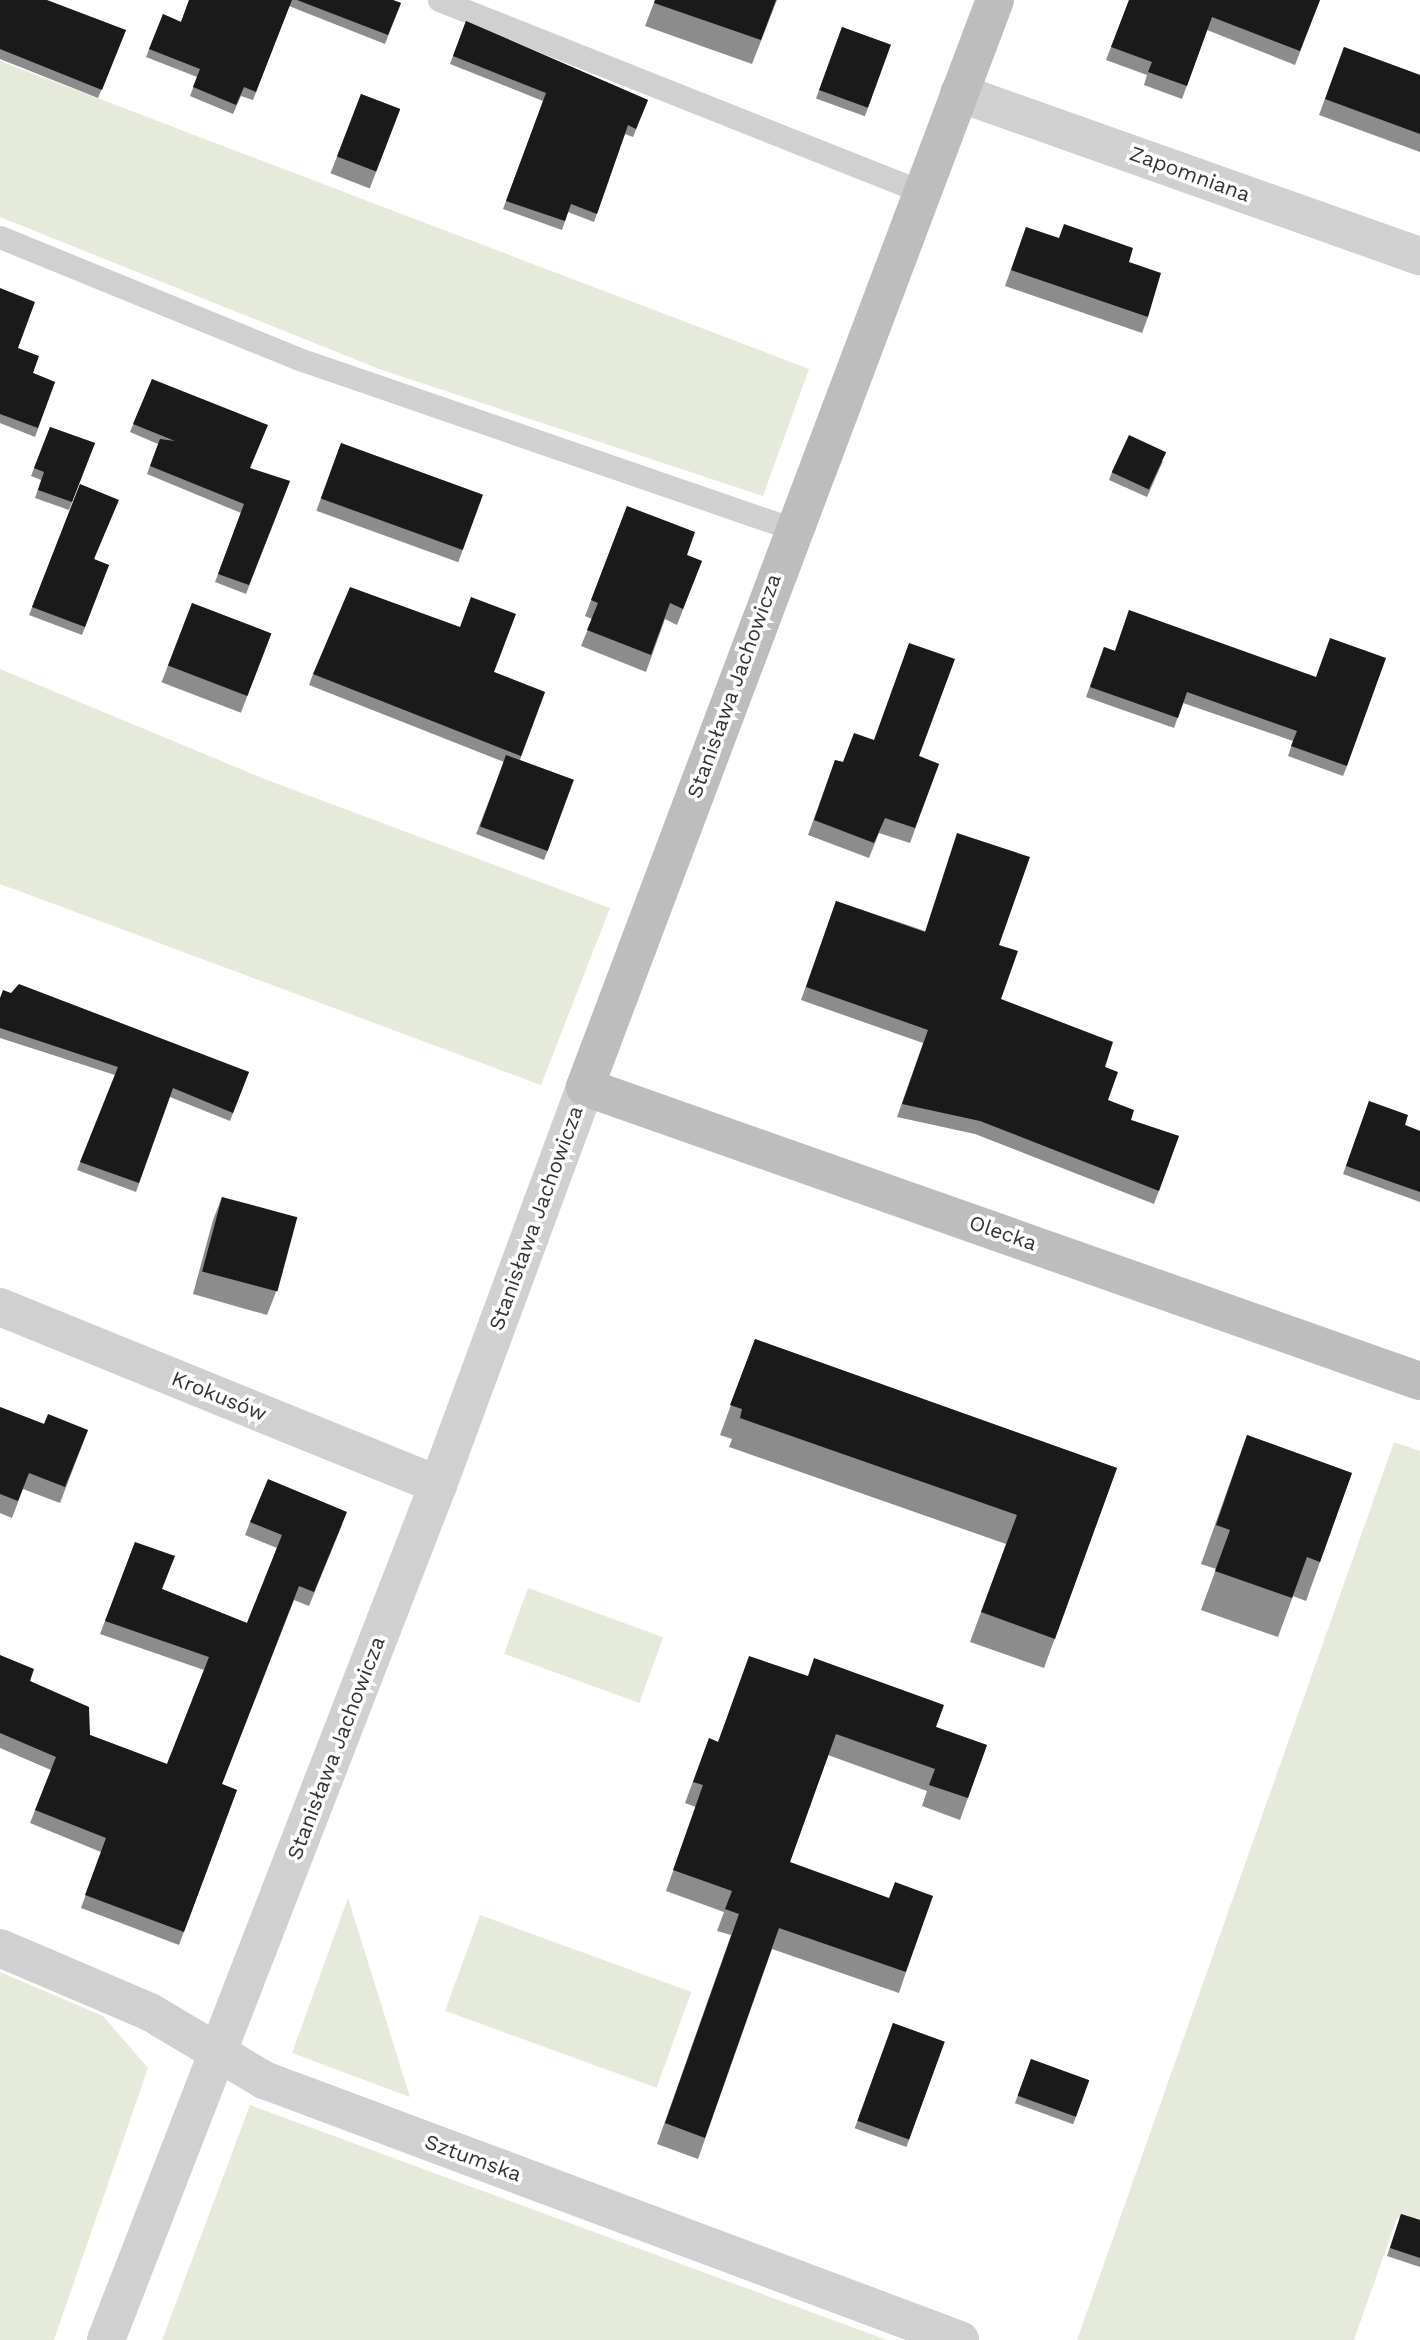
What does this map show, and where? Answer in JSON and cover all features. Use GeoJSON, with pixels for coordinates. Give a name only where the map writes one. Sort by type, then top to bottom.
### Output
{"type":"FeatureCollection","features":[{"type":"Feature","properties":{"kind":"street","name":"Stanisława Jachowicza"},"geometry":{"type":"LineString","coordinates":[[106,2340],[438,1485],[793,529],[995,0]]}},
{"type":"Feature","properties":{"kind":"street","name":"Zapomniana"},"geometry":{"type":"LineString","coordinates":[[959,93],[1420,256]]}},
{"type":"Feature","properties":{"kind":"street","name":"Olecka"},"geometry":{"type":"LineString","coordinates":[[585,1087],[1420,1381]]}},
{"type":"Feature","properties":{"kind":"street","name":"Krokusów"},"geometry":{"type":"LineString","coordinates":[[0,1307],[438,1485]]}},
{"type":"Feature","properties":{"kind":"street","name":"Sztumska"},"geometry":{"type":"LineString","coordinates":[[0,1948],[150,2012],[218,2056],[264,2080],[960,2340]]}},
{"type":"Feature","properties":{"kind":"lane"},"geometry":{"type":"LineString","coordinates":[[439,0],[920,191]]}},
{"type":"Feature","properties":{"kind":"lane"},"geometry":{"type":"LineString","coordinates":[[0,237],[302,360],[793,529]]}},
{"type":"Feature","properties":{"kind":"shaded area"},"geometry":{"type":"Polygon","coordinates":[[[0,61],[809,369],[763,496],[379,369],[0,217],[0,61]]]}},
{"type":"Feature","properties":{"kind":"shaded area"},"geometry":{"type":"Polygon","coordinates":[[[0,669],[267,780],[610,908],[541,1085],[0,884],[0,669]]]}},
{"type":"Feature","properties":{"kind":"shaded area"},"geometry":{"type":"Polygon","coordinates":[[[1394,1442],[1420,1451],[1420,2226],[1397,2218],[1354,2340],[1077,2340],[1394,1442]]]}},
{"type":"Feature","properties":{"kind":"shaded area"},"geometry":{"type":"Polygon","coordinates":[[[528,1588],[663,1637],[639,1703],[504,1654],[528,1588]]]}},
{"type":"Feature","properties":{"kind":"shaded area"},"geometry":{"type":"Polygon","coordinates":[[[348,1898],[410,2097],[292,2053],[348,1898]]]}},
{"type":"Feature","properties":{"kind":"shaded area"},"geometry":{"type":"Polygon","coordinates":[[[480,1915],[691,1992],[657,2088],[445,2011],[480,1915]]]}},
{"type":"Feature","properties":{"kind":"shaded area"},"geometry":{"type":"Polygon","coordinates":[[[0,1972],[103,2016],[148,2068],[54,2340],[0,2340],[0,1972]]]}},
{"type":"Feature","properties":{"kind":"shaded area"},"geometry":{"type":"Polygon","coordinates":[[[250,2105],[887,2340],[162,2340],[250,2105]]]}},
{"type":"Feature","properties":{"kind":"building"},"geometry":{"type":"Polygon","coordinates":[[[0,0],[47,0],[126,30],[102,90],[0,49],[0,0]]]}},
{"type":"Feature","properties":{"kind":"building"},"geometry":{"type":"Polygon","coordinates":[[[189,0],[292,0],[256,92],[244,87],[236,105],[193,87],[200,69],[149,49],[163,14],[181,22],[189,0]]]}},
{"type":"Feature","properties":{"kind":"building"},"geometry":{"type":"Polygon","coordinates":[[[297,0],[393,0],[401,3],[388,35],[297,0]]]}},
{"type":"Feature","properties":{"kind":"building"},"geometry":{"type":"Polygon","coordinates":[[[655,0],[776,0],[761,40],[654,3],[655,0]]]}},
{"type":"Feature","properties":{"kind":"building"},"geometry":{"type":"Polygon","coordinates":[[[1129,0],[1320,0],[1300,51],[1212,17],[1187,86],[1148,72],[1152,62],[1111,47],[1129,0]]]}},
{"type":"Feature","properties":{"kind":"building"},"geometry":{"type":"Polygon","coordinates":[[[466,21],[648,100],[636,129],[628,125],[597,214],[571,204],[565,221],[506,201],[546,93],[453,56],[466,21]]]}},
{"type":"Feature","properties":{"kind":"building"},"geometry":{"type":"Polygon","coordinates":[[[842,27],[891,45],[868,108],[819,90],[842,27]]]}},
{"type":"Feature","properties":{"kind":"building"},"geometry":{"type":"Polygon","coordinates":[[[1344,47],[1420,75],[1420,134],[1325,99],[1344,47]]]}},
{"type":"Feature","properties":{"kind":"building"},"geometry":{"type":"Polygon","coordinates":[[[361,94],[400,109],[376,172],[337,157],[361,94]]]}},
{"type":"Feature","properties":{"kind":"building"},"geometry":{"type":"Polygon","coordinates":[[[1064,224],[1133,248],[1129,262],[1161,273],[1148,317],[1011,270],[1026,227],[1059,238],[1064,224]]]}},
{"type":"Feature","properties":{"kind":"building"},"geometry":{"type":"Polygon","coordinates":[[[0,288],[35,302],[18,348],[39,356],[33,373],[55,382],[38,428],[0,414],[0,288]]]}},
{"type":"Feature","properties":{"kind":"building"},"geometry":{"type":"Polygon","coordinates":[[[152,379],[268,425],[250,468],[290,481],[249,585],[218,574],[244,504],[150,466],[160,439],[175,441],[133,424],[152,379]]]}},
{"type":"Feature","properties":{"kind":"building"},"geometry":{"type":"Polygon","coordinates":[[[50,427],[95,443],[72,502],[38,490],[44,472],[34,468],[50,427]]]}},
{"type":"Feature","properties":{"kind":"building"},"geometry":{"type":"Polygon","coordinates":[[[1129,435],[1166,452],[1149,489],[1112,472],[1129,435]]]}},
{"type":"Feature","properties":{"kind":"building"},"geometry":{"type":"Polygon","coordinates":[[[341,443],[483,495],[463,550],[321,498],[341,443]]]}},
{"type":"Feature","properties":{"kind":"building"},"geometry":{"type":"Polygon","coordinates":[[[80,484],[119,500],[94,559],[109,565],[85,627],[32,607],[80,484]]]}},
{"type":"Feature","properties":{"kind":"building"},"geometry":{"type":"Polygon","coordinates":[[[627,506],[695,532],[687,555],[702,561],[683,609],[670,603],[651,655],[587,630],[598,603],[591,600],[627,506]]]}},
{"type":"Feature","properties":{"kind":"building"},"geometry":{"type":"Polygon","coordinates":[[[350,587],[460,627],[471,597],[516,614],[494,672],[545,692],[521,756],[313,674],[350,587]]]}},
{"type":"Feature","properties":{"kind":"building"},"geometry":{"type":"Polygon","coordinates":[[[192,603],[271,633],[247,696],[168,666],[192,603]]]}},
{"type":"Feature","properties":{"kind":"building"},"geometry":{"type":"Polygon","coordinates":[[[1129,610],[1316,677],[1330,638],[1386,658],[1347,766],[1291,746],[1297,731],[1187,692],[1178,718],[1090,687],[1104,647],[1115,651],[1129,610]]]}},
{"type":"Feature","properties":{"kind":"building"},"geometry":{"type":"Polygon","coordinates":[[[909,643],[955,659],[919,756],[939,764],[915,828],[885,818],[874,843],[814,820],[835,760],[843,762],[854,733],[874,740],[909,643]]]}},
{"type":"Feature","properties":{"kind":"building"},"geometry":{"type":"Polygon","coordinates":[[[506,755],[574,780],[548,851],[480,826],[506,755]]]}},
{"type":"Feature","properties":{"kind":"building"},"geometry":{"type":"Polygon","coordinates":[[[957,833],[1030,857],[999,945],[1018,951],[1001,999],[1113,1042],[1105,1067],[1118,1072],[1108,1100],[1134,1110],[1131,1120],[1179,1136],[1159,1191],[980,1121],[902,1104],[928,1030],[806,987],[836,901],[925,932],[957,833]]]}},
{"type":"Feature","properties":{"kind":"building"},"geometry":{"type":"Polygon","coordinates":[[[19,984],[249,1072],[233,1113],[173,1088],[139,1183],[80,1162],[118,1067],[0,1028],[0,998],[3,990],[11,993],[19,984]]]}},
{"type":"Feature","properties":{"kind":"building"},"geometry":{"type":"Polygon","coordinates":[[[1369,1101],[1408,1115],[1405,1125],[1420,1131],[1420,1192],[1346,1166],[1369,1101]]]}},
{"type":"Feature","properties":{"kind":"building"},"geometry":{"type":"Polygon","coordinates":[[[222,1197],[297,1217],[277,1292],[202,1271],[222,1197]]]}},
{"type":"Feature","properties":{"kind":"building"},"geometry":{"type":"Polygon","coordinates":[[[755,1339],[1117,1468],[1055,1639],[981,1612],[1017,1515],[740,1418],[742,1409],[730,1405],[755,1339]]]}},
{"type":"Feature","properties":{"kind":"building"},"geometry":{"type":"Polygon","coordinates":[[[0,1407],[44,1424],[48,1414],[88,1430],[65,1487],[29,1473],[18,1501],[0,1494],[0,1407]]]}},
{"type":"Feature","properties":{"kind":"building"},"geometry":{"type":"Polygon","coordinates":[[[1247,1435],[1352,1473],[1320,1562],[1307,1557],[1292,1598],[1215,1571],[1230,1530],[1216,1525],[1247,1435]]]}},
{"type":"Feature","properties":{"kind":"building"},"geometry":{"type":"Polygon","coordinates":[[[268,1479],[347,1512],[314,1592],[299,1586],[222,1784],[237,1790],[184,1932],[85,1895],[106,1838],[35,1810],[56,1757],[0,1733],[0,1655],[34,1669],[30,1681],[89,1707],[90,1735],[167,1764],[209,1657],[105,1621],[135,1542],[175,1556],[162,1589],[247,1623],[282,1535],[250,1522],[268,1479]]]}},
{"type":"Feature","properties":{"kind":"building"},"geometry":{"type":"Polygon","coordinates":[[[749,1656],[808,1676],[814,1658],[944,1705],[936,1727],[987,1745],[968,1798],[929,1785],[935,1769],[836,1734],[790,1862],[889,1898],[895,1882],[933,1896],[906,1972],[779,1928],[705,2138],[665,2123],[739,1914],[725,1909],[732,1891],[673,1870],[703,1785],[693,1782],[709,1738],[718,1742],[749,1656]]]}},
{"type":"Feature","properties":{"kind":"building"},"geometry":{"type":"Polygon","coordinates":[[[893,2023],[945,2042],[909,2140],[857,2121],[893,2023]]]}},
{"type":"Feature","properties":{"kind":"building"},"geometry":{"type":"Polygon","coordinates":[[[1031,2059],[1089,2080],[1076,2117],[1018,2096],[1031,2059]]]}},
{"type":"Feature","properties":{"kind":"building"},"geometry":{"type":"Polygon","coordinates":[[[1401,2214],[1420,2220],[1420,2258],[1390,2248],[1401,2214]]]}}]}
